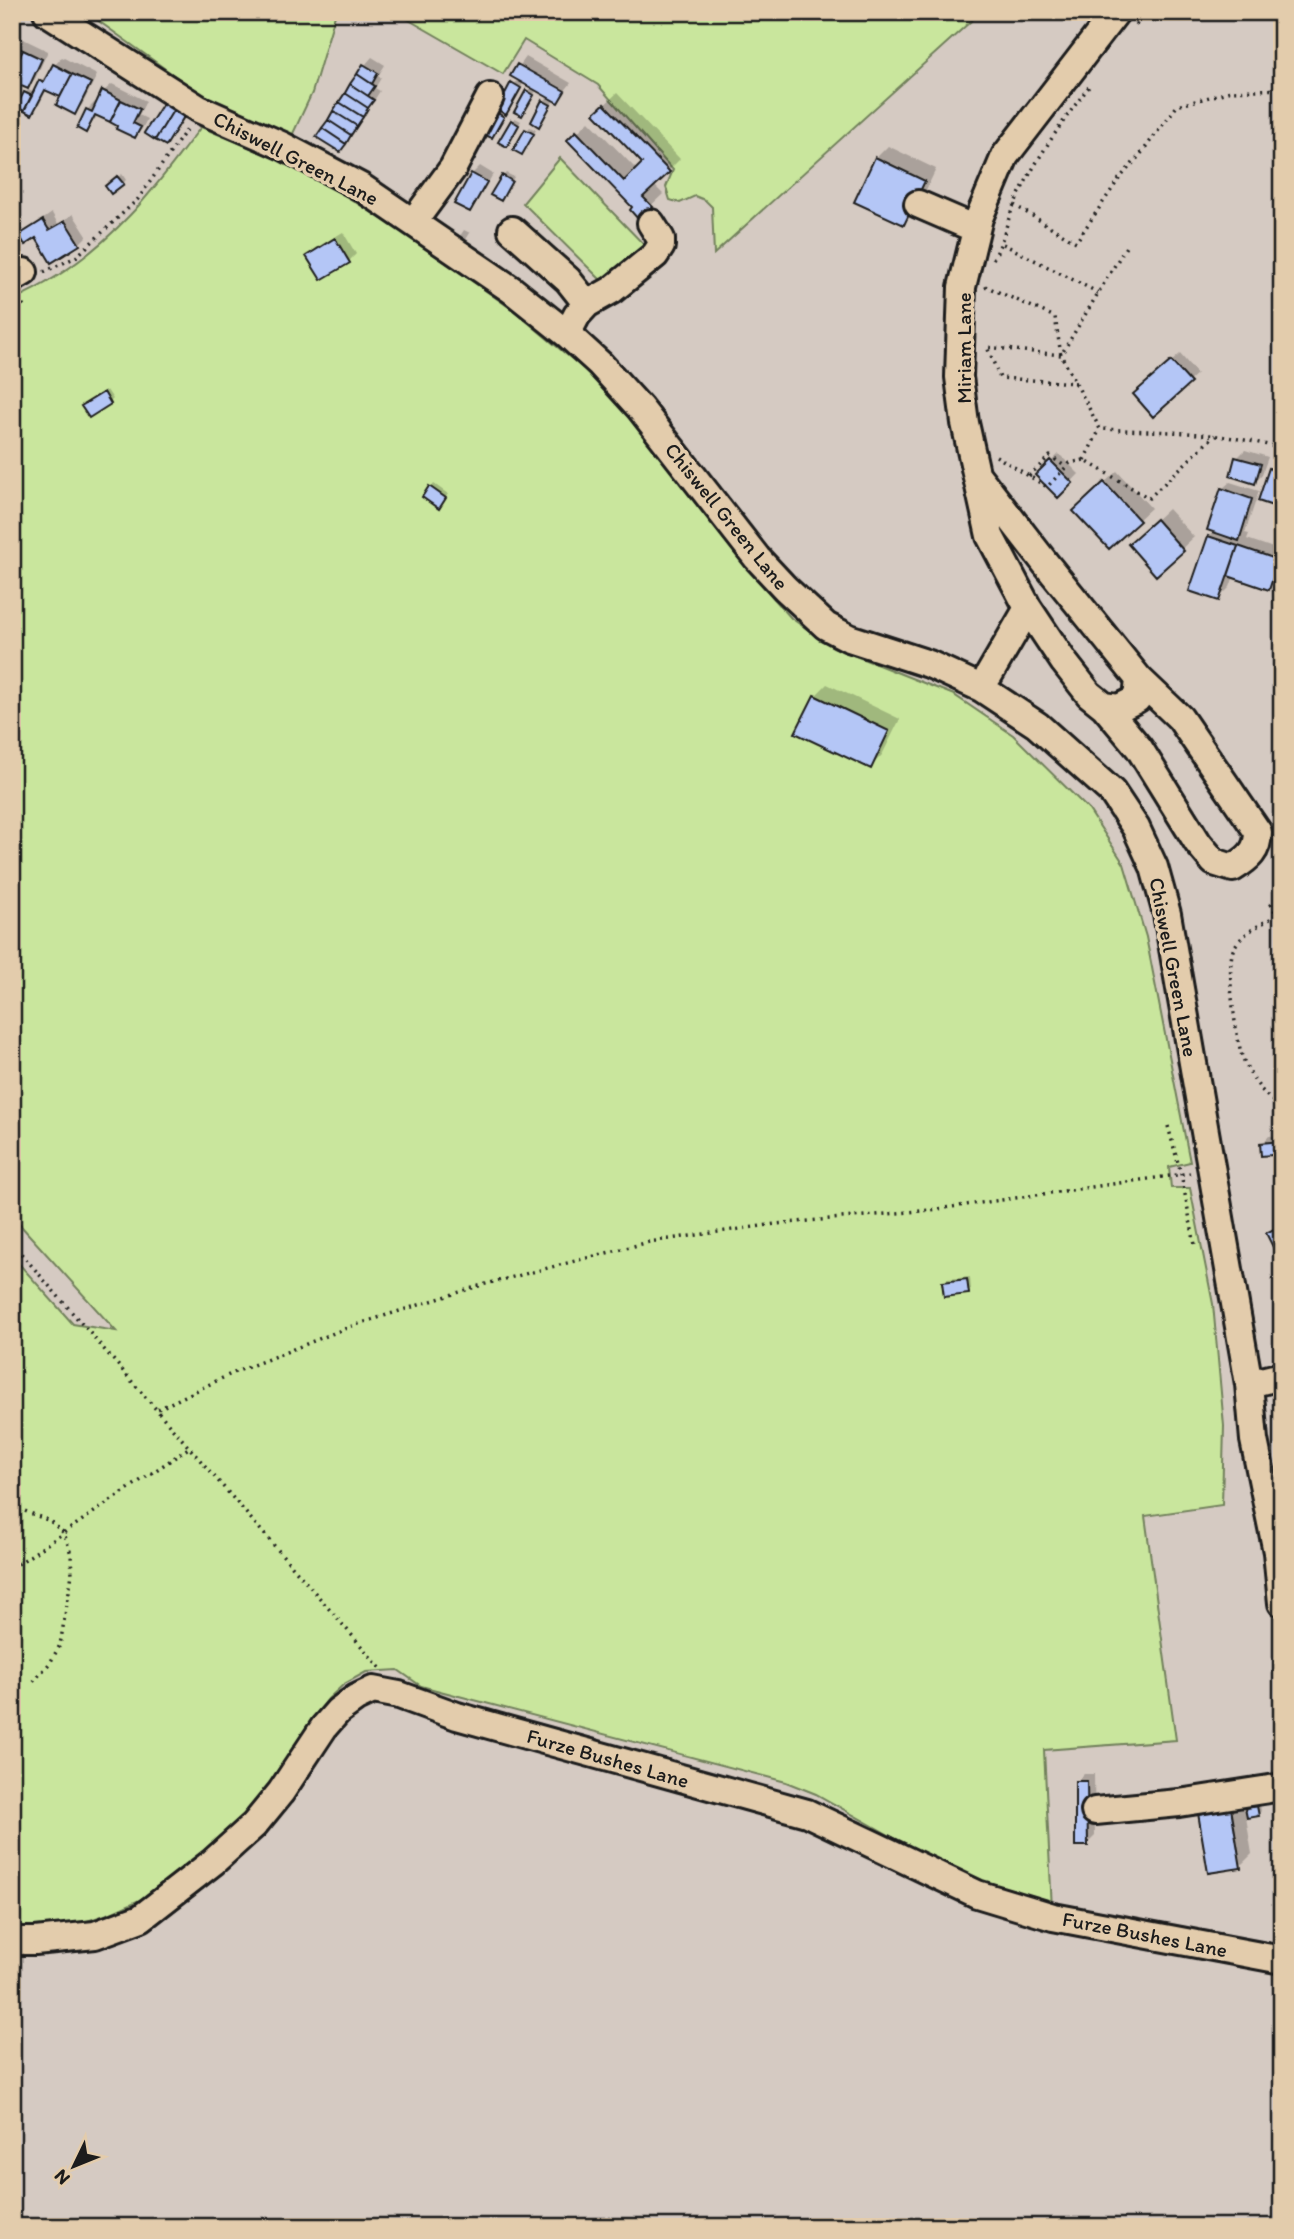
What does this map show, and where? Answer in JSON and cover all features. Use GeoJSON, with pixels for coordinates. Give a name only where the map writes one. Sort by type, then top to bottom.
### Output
{"type":"FeatureCollection","features":[{"type":"Feature","properties":{"kind":"street","name":"Chiswell Green Lane"},"geometry":{"type":"LineString","coordinates":[[47,12],[199,109],[284,146],[350,181],[414,221],[512,290],[600,364],[640,408],[757,558],[825,625],[849,638],[956,675],[997,698],[1037,725],[1112,792],[1136,828],[1154,867],[1167,914],[1249,1384],[1254,1440],[1277,1552],[1282,1603]]}},
{"type":"Feature","properties":{"kind":"street","name":"Miriam Lane"},"geometry":{"type":"LineString","coordinates":[[1123,23],[1005,156],[976,229],[962,287],[959,369],[965,423],[990,536],[1028,608],[1089,694],[1104,706],[1139,748],[1198,844],[1214,862],[1233,868],[1252,855],[1258,845],[1258,832],[1180,718],[1139,679]]}},
{"type":"Feature","properties":{"kind":"street"},"geometry":{"type":"LineString","coordinates":[[414,221],[453,167],[490,97]]}},
{"type":"Feature","properties":{"kind":"street"},"geometry":{"type":"LineString","coordinates":[[918,204],[976,229]]}},
{"type":"Feature","properties":{"kind":"street"},"geometry":{"type":"LineString","coordinates":[[567,334],[577,315],[587,304],[612,290],[655,254],[661,246],[661,239],[651,223]]}},
{"type":"Feature","properties":{"kind":"street"},"geometry":{"type":"LineString","coordinates":[[512,230],[568,280],[587,304]]}},
{"type":"Feature","properties":{"kind":"street"},"geometry":{"type":"LineString","coordinates":[[975,464],[1046,564],[1139,679],[1137,699],[1119,708],[1104,706]]}},
{"type":"Feature","properties":{"kind":"street"},"geometry":{"type":"LineString","coordinates":[[989,675],[1028,608]]}},
{"type":"Feature","properties":{"kind":"street"},"geometry":{"type":"LineString","coordinates":[[1249,1384],[1282,1376]]}},
{"type":"Feature","properties":{"kind":"street","name":"Furze Bushes Lane"},"geometry":{"type":"LineString","coordinates":[[12,1941],[95,1935],[141,1918],[213,1862],[254,1825],[281,1792],[324,1727],[338,1711],[373,1690],[399,1695],[457,1716],[807,1813],[977,1894],[1053,1917],[1282,1960]]}},
{"type":"Feature","properties":{"kind":"street"},"geometry":{"type":"LineString","coordinates":[[1094,1811],[1179,1803],[1282,1787]]}},
{"type":"Feature","properties":{"kind":"path"},"geometry":{"type":"LineString","coordinates":[[1123,23],[1145,12]]}},
{"type":"Feature","properties":{"kind":"path"},"geometry":{"type":"LineString","coordinates":[[990,263],[1003,244],[1014,205],[1050,139],[1097,76]]}},
{"type":"Feature","properties":{"kind":"path"},"geometry":{"type":"LineString","coordinates":[[1014,205],[1076,242],[1119,178],[1177,106],[1231,91],[1282,89]]}},
{"type":"Feature","properties":{"kind":"path"},"geometry":{"type":"LineString","coordinates":[[18,275],[37,276],[76,257],[138,199],[199,109]]}},
{"type":"Feature","properties":{"kind":"path"},"geometry":{"type":"LineString","coordinates":[[1003,244],[1099,293]]}},
{"type":"Feature","properties":{"kind":"path"},"geometry":{"type":"LineString","coordinates":[[1061,355],[1127,245]]}},
{"type":"Feature","properties":{"kind":"path"},"geometry":{"type":"LineString","coordinates":[[978,283],[1055,317],[1061,355],[1100,429]]}},
{"type":"Feature","properties":{"kind":"path"},"geometry":{"type":"LineString","coordinates":[[1061,355],[987,347],[1000,378],[1076,383]]}},
{"type":"Feature","properties":{"kind":"path"},"geometry":{"type":"LineString","coordinates":[[1100,429],[1215,435],[1250,439],[1282,449]]}},
{"type":"Feature","properties":{"kind":"path"},"geometry":{"type":"LineString","coordinates":[[1083,460],[1100,429]]}},
{"type":"Feature","properties":{"kind":"path"},"geometry":{"type":"LineString","coordinates":[[975,464],[998,456],[1046,487],[1070,463],[1083,460],[1149,498],[1215,435]]}},
{"type":"Feature","properties":{"kind":"path"},"geometry":{"type":"LineString","coordinates":[[1029,476],[1050,456],[1066,467]]}},
{"type":"Feature","properties":{"kind":"path"},"geometry":{"type":"LineString","coordinates":[[1282,894],[1271,904],[1282,920]]}},
{"type":"Feature","properties":{"kind":"path"},"geometry":{"type":"LineString","coordinates":[[1282,912],[1241,938],[1233,950],[1229,983],[1241,1054],[1255,1082],[1282,1106]]}},
{"type":"Feature","properties":{"kind":"path"},"geometry":{"type":"LineString","coordinates":[[1168,1126],[1195,1245]]}},
{"type":"Feature","properties":{"kind":"path"},"geometry":{"type":"LineString","coordinates":[[158,1409],[233,1373],[349,1327],[482,1285],[649,1242],[775,1224],[931,1210],[1210,1170]]}},
{"type":"Feature","properties":{"kind":"path"},"geometry":{"type":"LineString","coordinates":[[12,1243],[380,1667],[399,1695]]}},
{"type":"Feature","properties":{"kind":"path"},"geometry":{"type":"LineString","coordinates":[[12,1568],[190,1447]]}},
{"type":"Feature","properties":{"kind":"path"},"geometry":{"type":"LineString","coordinates":[[12,1506],[50,1521],[64,1533],[71,1554],[72,1574],[60,1645],[50,1663],[33,1682]]}},
{"type":"Feature","properties":{"kind":"green space"},"geometry":{"type":"Polygon","coordinates":[[[86,12],[336,12],[312,93],[290,140],[196,91],[86,12]]]}},
{"type":"Feature","properties":{"kind":"green space"},"geometry":{"type":"Polygon","coordinates":[[[395,12],[981,12],[714,254],[712,207],[695,196],[680,203],[670,200],[666,187],[673,170],[598,85],[524,40],[503,74],[395,12]]]}},
{"type":"Feature","properties":{"kind":"green space"},"geometry":{"type":"Polygon","coordinates":[[[201,127],[308,172],[404,233],[513,310],[585,370],[627,416],[740,560],[791,618],[833,647],[954,695],[1013,735],[1089,810],[1124,864],[1146,937],[1190,1162],[1169,1167],[1171,1188],[1190,1188],[1213,1304],[1224,1426],[1222,1505],[1145,1516],[1176,1740],[1044,1750],[1052,1909],[937,1862],[816,1794],[786,1782],[421,1686],[398,1670],[366,1672],[344,1684],[309,1723],[260,1801],[228,1836],[157,1892],[111,1913],[75,1925],[12,1929],[12,1256],[73,1324],[116,1331],[12,1216],[12,300],[60,274],[104,240],[149,194],[201,127]]]}},
{"type":"Feature","properties":{"kind":"green space"},"geometry":{"type":"Polygon","coordinates":[[[560,158],[648,249],[608,287],[523,203],[560,158]]]}},
{"type":"Feature","properties":{"kind":"building"},"geometry":{"type":"Polygon","coordinates":[[[12,45],[23,50],[12,72],[12,45]]]}},
{"type":"Feature","properties":{"kind":"building"},"geometry":{"type":"Polygon","coordinates":[[[23,50],[42,59],[28,89],[12,82],[12,72],[23,50]]]}},
{"type":"Feature","properties":{"kind":"building"},"geometry":{"type":"Polygon","coordinates":[[[53,64],[72,74],[60,97],[45,90],[32,115],[24,111],[39,80],[43,83],[53,64]]]}},
{"type":"Feature","properties":{"kind":"building"},"geometry":{"type":"Polygon","coordinates":[[[363,64],[378,73],[372,84],[357,74],[363,64]]]}},
{"type":"Feature","properties":{"kind":"building"},"geometry":{"type":"Polygon","coordinates":[[[517,64],[565,91],[558,103],[510,76],[517,64]]]}},
{"type":"Feature","properties":{"kind":"building"},"geometry":{"type":"Polygon","coordinates":[[[72,74],[91,83],[75,115],[56,105],[72,74]]]}},
{"type":"Feature","properties":{"kind":"building"},"geometry":{"type":"Polygon","coordinates":[[[357,74],[375,86],[368,96],[350,84],[357,74]]]}},
{"type":"Feature","properties":{"kind":"building"},"geometry":{"type":"Polygon","coordinates":[[[511,82],[521,88],[506,115],[497,109],[511,82]]]}},
{"type":"Feature","properties":{"kind":"building"},"geometry":{"type":"Polygon","coordinates":[[[350,84],[374,100],[368,108],[345,93],[350,84]]]}},
{"type":"Feature","properties":{"kind":"building"},"geometry":{"type":"Polygon","coordinates":[[[102,90],[121,100],[110,122],[95,115],[86,133],[77,128],[86,109],[92,112],[102,90]]]}},
{"type":"Feature","properties":{"kind":"building"},"geometry":{"type":"Polygon","coordinates":[[[526,90],[534,95],[522,116],[514,112],[526,90]]]}},
{"type":"Feature","properties":{"kind":"building"},"geometry":{"type":"Polygon","coordinates":[[[24,92],[32,96],[24,111],[16,107],[24,92]]]}},
{"type":"Feature","properties":{"kind":"building"},"geometry":{"type":"Polygon","coordinates":[[[345,93],[368,108],[363,117],[339,102],[345,93]]]}},
{"type":"Feature","properties":{"kind":"building"},"geometry":{"type":"Polygon","coordinates":[[[121,100],[140,109],[133,123],[141,127],[135,138],[116,129],[117,126],[110,122],[121,100]]]}},
{"type":"Feature","properties":{"kind":"building"},"geometry":{"type":"Polygon","coordinates":[[[542,100],[551,105],[539,127],[531,122],[542,100]]]}},
{"type":"Feature","properties":{"kind":"building"},"geometry":{"type":"Polygon","coordinates":[[[164,102],[174,109],[155,140],[144,133],[164,102]]]}},
{"type":"Feature","properties":{"kind":"building"},"geometry":{"type":"Polygon","coordinates":[[[339,102],[363,117],[357,126],[333,111],[339,102]]]}},
{"type":"Feature","properties":{"kind":"building"},"geometry":{"type":"Polygon","coordinates":[[[604,104],[670,172],[643,197],[653,207],[639,220],[630,210],[632,207],[567,140],[576,131],[624,181],[642,163],[594,113],[604,104]]]}},
{"type":"Feature","properties":{"kind":"building"},"geometry":{"type":"Polygon","coordinates":[[[174,109],[185,115],[166,146],[155,140],[174,109]]]}},
{"type":"Feature","properties":{"kind":"building"},"geometry":{"type":"Polygon","coordinates":[[[333,111],[357,126],[351,135],[328,120],[333,111]]]}},
{"type":"Feature","properties":{"kind":"building"},"geometry":{"type":"Polygon","coordinates":[[[496,112],[504,117],[492,138],[483,134],[496,112]]]}},
{"type":"Feature","properties":{"kind":"building"},"geometry":{"type":"Polygon","coordinates":[[[328,120],[351,135],[346,144],[322,128],[328,120]]]}},
{"type":"Feature","properties":{"kind":"building"},"geometry":{"type":"Polygon","coordinates":[[[511,120],[519,125],[507,147],[498,142],[511,120]]]}},
{"type":"Feature","properties":{"kind":"building"},"geometry":{"type":"Polygon","coordinates":[[[322,128],[346,144],[340,152],[316,137],[322,128]]]}},
{"type":"Feature","properties":{"kind":"building"},"geometry":{"type":"Polygon","coordinates":[[[525,129],[534,134],[522,155],[513,150],[525,129]]]}},
{"type":"Feature","properties":{"kind":"building"},"geometry":{"type":"Polygon","coordinates":[[[875,157],[925,181],[904,225],[854,202],[875,157]]]}},
{"type":"Feature","properties":{"kind":"building"},"geometry":{"type":"Polygon","coordinates":[[[471,173],[487,182],[470,212],[454,204],[471,173]]]}},
{"type":"Feature","properties":{"kind":"building"},"geometry":{"type":"Polygon","coordinates":[[[502,175],[512,181],[501,201],[490,195],[502,175]]]}},
{"type":"Feature","properties":{"kind":"building"},"geometry":{"type":"Polygon","coordinates":[[[117,176],[124,184],[111,194],[105,186],[117,176]]]}},
{"type":"Feature","properties":{"kind":"building"},"geometry":{"type":"Polygon","coordinates":[[[43,220],[49,230],[65,221],[80,245],[51,263],[36,238],[25,245],[19,235],[43,220]]]}},
{"type":"Feature","properties":{"kind":"building"},"geometry":{"type":"Polygon","coordinates":[[[335,238],[350,263],[321,280],[306,256],[335,238]]]}},
{"type":"Feature","properties":{"kind":"building"},"geometry":{"type":"Polygon","coordinates":[[[1171,361],[1191,383],[1153,417],[1133,394],[1171,361]]]}},
{"type":"Feature","properties":{"kind":"building"},"geometry":{"type":"Polygon","coordinates":[[[104,392],[111,404],[89,418],[81,406],[104,392]]]}},
{"type":"Feature","properties":{"kind":"building"},"geometry":{"type":"Polygon","coordinates":[[[1235,457],[1261,464],[1255,484],[1230,476],[1235,457]]]}},
{"type":"Feature","properties":{"kind":"building"},"geometry":{"type":"Polygon","coordinates":[[[1050,460],[1073,483],[1058,498],[1035,475],[1050,460]]]}},
{"type":"Feature","properties":{"kind":"building"},"geometry":{"type":"Polygon","coordinates":[[[1269,468],[1282,472],[1282,509],[1258,501],[1269,468]]]}},
{"type":"Feature","properties":{"kind":"building"},"geometry":{"type":"Polygon","coordinates":[[[1104,482],[1140,521],[1109,549],[1073,511],[1104,482]]]}},
{"type":"Feature","properties":{"kind":"building"},"geometry":{"type":"Polygon","coordinates":[[[429,486],[446,498],[439,509],[422,497],[429,486]]]}},
{"type":"Feature","properties":{"kind":"building"},"geometry":{"type":"Polygon","coordinates":[[[1221,488],[1252,499],[1239,541],[1207,530],[1221,488]]]}},
{"type":"Feature","properties":{"kind":"building"},"geometry":{"type":"Polygon","coordinates":[[[1156,519],[1184,551],[1156,576],[1128,544],[1156,519]]]}},
{"type":"Feature","properties":{"kind":"building"},"geometry":{"type":"Polygon","coordinates":[[[1208,536],[1238,546],[1219,601],[1189,591],[1208,536]]]}},
{"type":"Feature","properties":{"kind":"building"},"geometry":{"type":"Polygon","coordinates":[[[1238,546],[1279,560],[1269,590],[1228,576],[1238,546]]]}},
{"type":"Feature","properties":{"kind":"building"},"geometry":{"type":"Polygon","coordinates":[[[814,695],[889,731],[871,769],[795,733],[814,695]]]}},
{"type":"Feature","properties":{"kind":"building"},"geometry":{"type":"Polygon","coordinates":[[[1282,1141],[1282,1154],[1261,1156],[1260,1143],[1282,1141]]]}},
{"type":"Feature","properties":{"kind":"building"},"geometry":{"type":"Polygon","coordinates":[[[1278,1227],[1282,1235],[1282,1265],[1266,1233],[1278,1227]]]}},
{"type":"Feature","properties":{"kind":"building"},"geometry":{"type":"Polygon","coordinates":[[[967,1279],[969,1294],[944,1297],[942,1282],[967,1279]]]}},
{"type":"Feature","properties":{"kind":"building"},"geometry":{"type":"Polygon","coordinates":[[[1075,1781],[1087,1781],[1088,1846],[1075,1846],[1075,1781]]]}},
{"type":"Feature","properties":{"kind":"building"},"geometry":{"type":"Polygon","coordinates":[[[1230,1802],[1241,1868],[1208,1873],[1197,1807],[1230,1802]]]}},
{"type":"Feature","properties":{"kind":"building"},"geometry":{"type":"Polygon","coordinates":[[[1257,1806],[1259,1816],[1247,1818],[1245,1808],[1257,1806]]]}}]}
